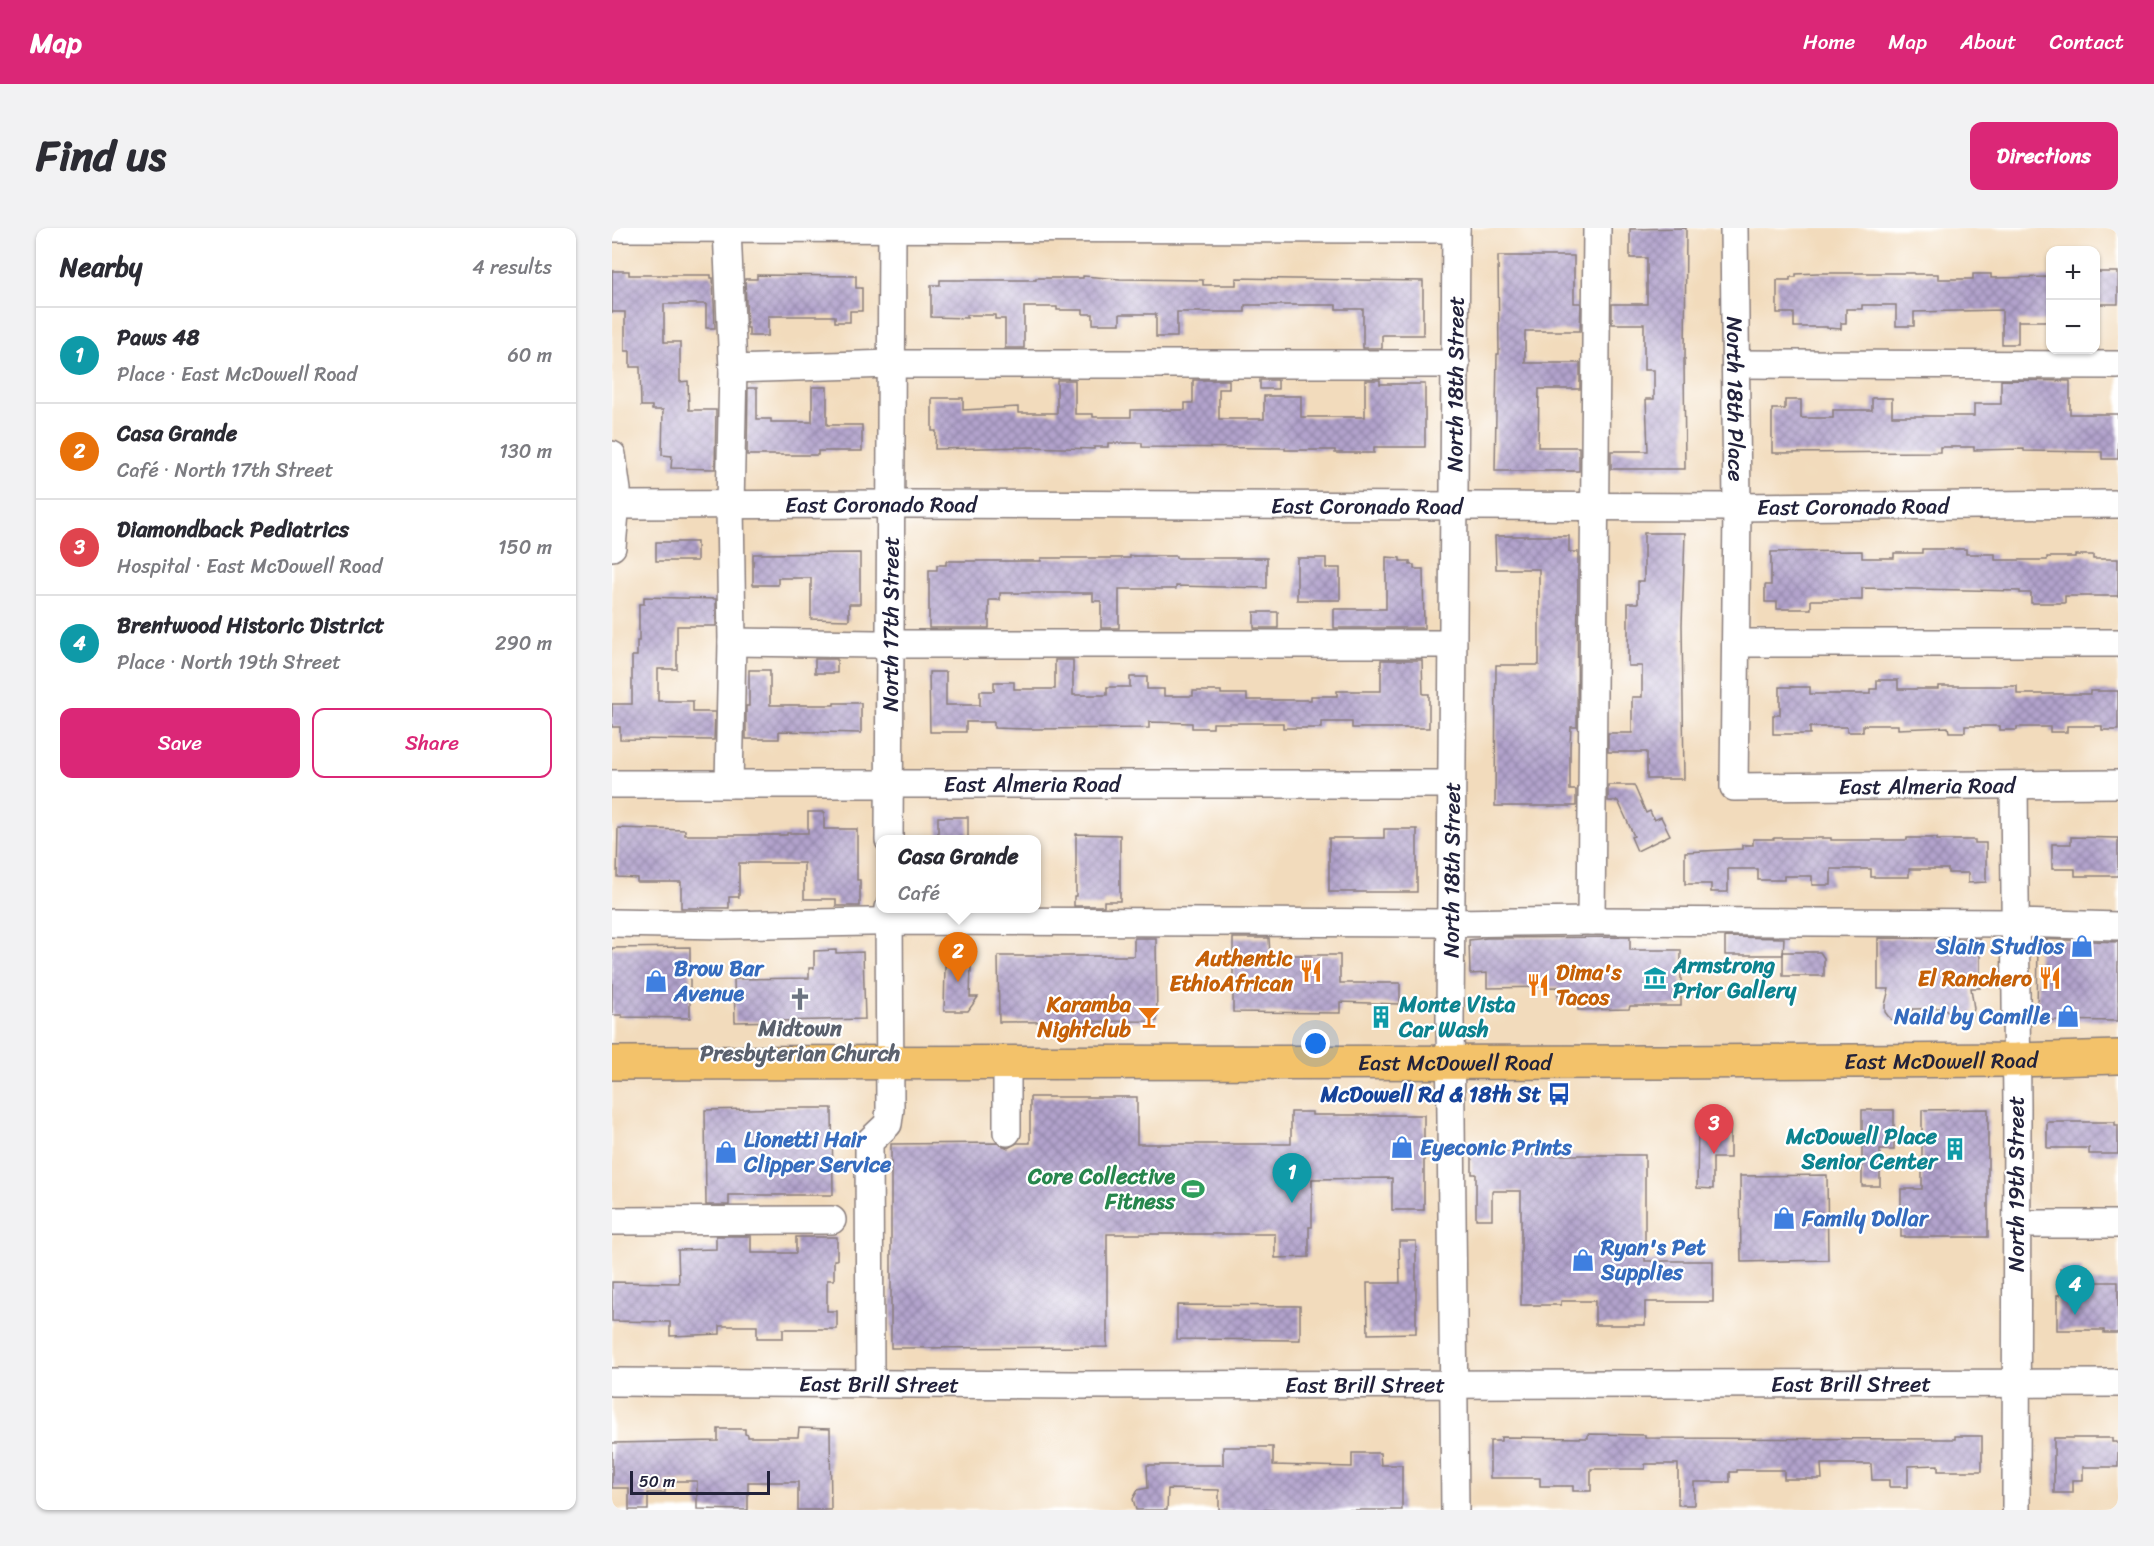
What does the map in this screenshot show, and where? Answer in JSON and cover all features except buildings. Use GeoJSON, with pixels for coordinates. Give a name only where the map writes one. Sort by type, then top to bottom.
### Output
{"type":"FeatureCollection","features":[{"type":"Feature","properties":{"kind":"main road","name":"East McDowell Road"},"geometry":{"type":"LineString","coordinates":[[612,1063],[2016,1060],[2118,1057]]}},
{"type":"Feature","properties":{"kind":"street"},"geometry":{"type":"LineString","coordinates":[[612,228],[1456,229]]}},
{"type":"Feature","properties":{"kind":"street"},"geometry":{"type":"LineString","coordinates":[[728,228],[734,369],[730,505],[732,642],[729,784]]}},
{"type":"Feature","properties":{"kind":"street","name":"North 17th Street"},"geometry":{"type":"LineString","coordinates":[[889,835],[892,228]]}},
{"type":"Feature","properties":{"kind":"street"},"geometry":{"type":"LineString","coordinates":[[1591,921],[1597,228]]}},
{"type":"Feature","properties":{"kind":"street","name":"North 18th Place"},"geometry":{"type":"LineString","coordinates":[[1734,228],[1737,507],[1734,787]]}},
{"type":"Feature","properties":{"kind":"street","name":"North 18th Street"},"geometry":{"type":"LineString","coordinates":[[1455,1510],[1451,784],[1456,229]]}},
{"type":"Feature","properties":{"kind":"street"},"geometry":{"type":"LineString","coordinates":[[734,369],[892,364],[1456,364]]}},
{"type":"Feature","properties":{"kind":"street"},"geometry":{"type":"LineString","coordinates":[[1736,364],[2118,365]]}},
{"type":"Feature","properties":{"kind":"street"},"geometry":{"type":"LineString","coordinates":[[612,455],[617,490],[612,547]]}},
{"type":"Feature","properties":{"kind":"street","name":"East Coronado Road"},"geometry":{"type":"LineString","coordinates":[[617,506],[890,504],[1737,507],[2118,504]]}},
{"type":"Feature","properties":{"kind":"street"},"geometry":{"type":"LineString","coordinates":[[732,642],[1452,644]]}},
{"type":"Feature","properties":{"kind":"street"},"geometry":{"type":"LineString","coordinates":[[1736,643],[2118,643]]}},
{"type":"Feature","properties":{"kind":"street","name":"East Almeria Road"},"geometry":{"type":"LineString","coordinates":[[612,784],[1451,784]]}},
{"type":"Feature","properties":{"kind":"street","name":"East Almeria Road"},"geometry":{"type":"LineString","coordinates":[[1734,787],[2118,784]]}},
{"type":"Feature","properties":{"kind":"street","name":"North 19th Street"},"geometry":{"type":"LineString","coordinates":[[2014,785],[2016,1510]]}},
{"type":"Feature","properties":{"kind":"street"},"geometry":{"type":"LineString","coordinates":[[870,1384],[869,1142],[888,1124],[889,915]]}},
{"type":"Feature","properties":{"kind":"street"},"geometry":{"type":"LineString","coordinates":[[612,923],[723,925],[889,915],[1451,923],[1591,921],[2015,923],[2118,926]]}},
{"type":"Feature","properties":{"kind":"street"},"geometry":{"type":"LineString","coordinates":[[1007,1062],[1007,1132]]}},
{"type":"Feature","properties":{"kind":"street"},"geometry":{"type":"LineString","coordinates":[[612,1221],[832,1220]]}},
{"type":"Feature","properties":{"kind":"street"},"geometry":{"type":"LineString","coordinates":[[2017,1224],[2118,1224]]}},
{"type":"Feature","properties":{"kind":"street","name":"East Brill Street"},"geometry":{"type":"LineString","coordinates":[[612,1382],[1455,1385],[2118,1383]]}},
{"type":"Feature","properties":{"kind":"place","name":"Slain Studios"},"geometry":{"type":"Point","coordinates":[2082,946]}},
{"type":"Feature","properties":{"kind":"place","name":"Authentic EthioAfrican"},"geometry":{"type":"Point","coordinates":[1311,971]}},
{"type":"Feature","properties":{"kind":"place","name":"Armstrong Prior Gallery"},"geometry":{"type":"Point","coordinates":[1655,978]}},
{"type":"Feature","properties":{"kind":"place","name":"El Ranchero"},"geometry":{"type":"Point","coordinates":[2050,978]}},
{"type":"Feature","properties":{"kind":"place","name":"Brow Bar Avenue"},"geometry":{"type":"Point","coordinates":[656,981]}},
{"type":"Feature","properties":{"kind":"place","name":"Casa Grande"},"geometry":{"type":"Point","coordinates":[958,982]}},
{"type":"Feature","properties":{"kind":"place","name":"Dima's Tacos"},"geometry":{"type":"Point","coordinates":[1538,985]}},
{"type":"Feature","properties":{"kind":"place","name":"Midtown Presbyterian Church"},"geometry":{"type":"Point","coordinates":[800,999]}},
{"type":"Feature","properties":{"kind":"place","name":"Naild by Camille"},"geometry":{"type":"Point","coordinates":[2068,1016]}},
{"type":"Feature","properties":{"kind":"place","name":"Karamba Nightclub"},"geometry":{"type":"Point","coordinates":[1149,1017]}},
{"type":"Feature","properties":{"kind":"place","name":"Monte Vista Car Wash"},"geometry":{"type":"Point","coordinates":[1381,1017]}},
{"type":"Feature","properties":{"kind":"place","name":"McDowell Rd & 18th St"},"geometry":{"type":"Point","coordinates":[1559,1094]}},
{"type":"Feature","properties":{"kind":"place","name":"Eyeconic Prints"},"geometry":{"type":"Point","coordinates":[1402,1147]}},
{"type":"Feature","properties":{"kind":"place","name":"McDowell Place Senior Center"},"geometry":{"type":"Point","coordinates":[1955,1149]}},
{"type":"Feature","properties":{"kind":"place","name":"Lionetti Hair Clipper Service"},"geometry":{"type":"Point","coordinates":[726,1152]}},
{"type":"Feature","properties":{"kind":"place","name":"Diamondback Pediatrics"},"geometry":{"type":"Point","coordinates":[1714,1154]}},
{"type":"Feature","properties":{"kind":"place","name":"Core Collective Fitness"},"geometry":{"type":"Point","coordinates":[1193,1189]}},
{"type":"Feature","properties":{"kind":"place","name":"Paws 48"},"geometry":{"type":"Point","coordinates":[1292,1203]}},
{"type":"Feature","properties":{"kind":"place","name":"Family Dollar"},"geometry":{"type":"Point","coordinates":[1784,1218]}},
{"type":"Feature","properties":{"kind":"place","name":"Ryan's Pet Supplies"},"geometry":{"type":"Point","coordinates":[1583,1260]}},
{"type":"Feature","properties":{"kind":"place","name":"Brentwood Historic District"},"geometry":{"type":"Point","coordinates":[2075,1315]}}]}
